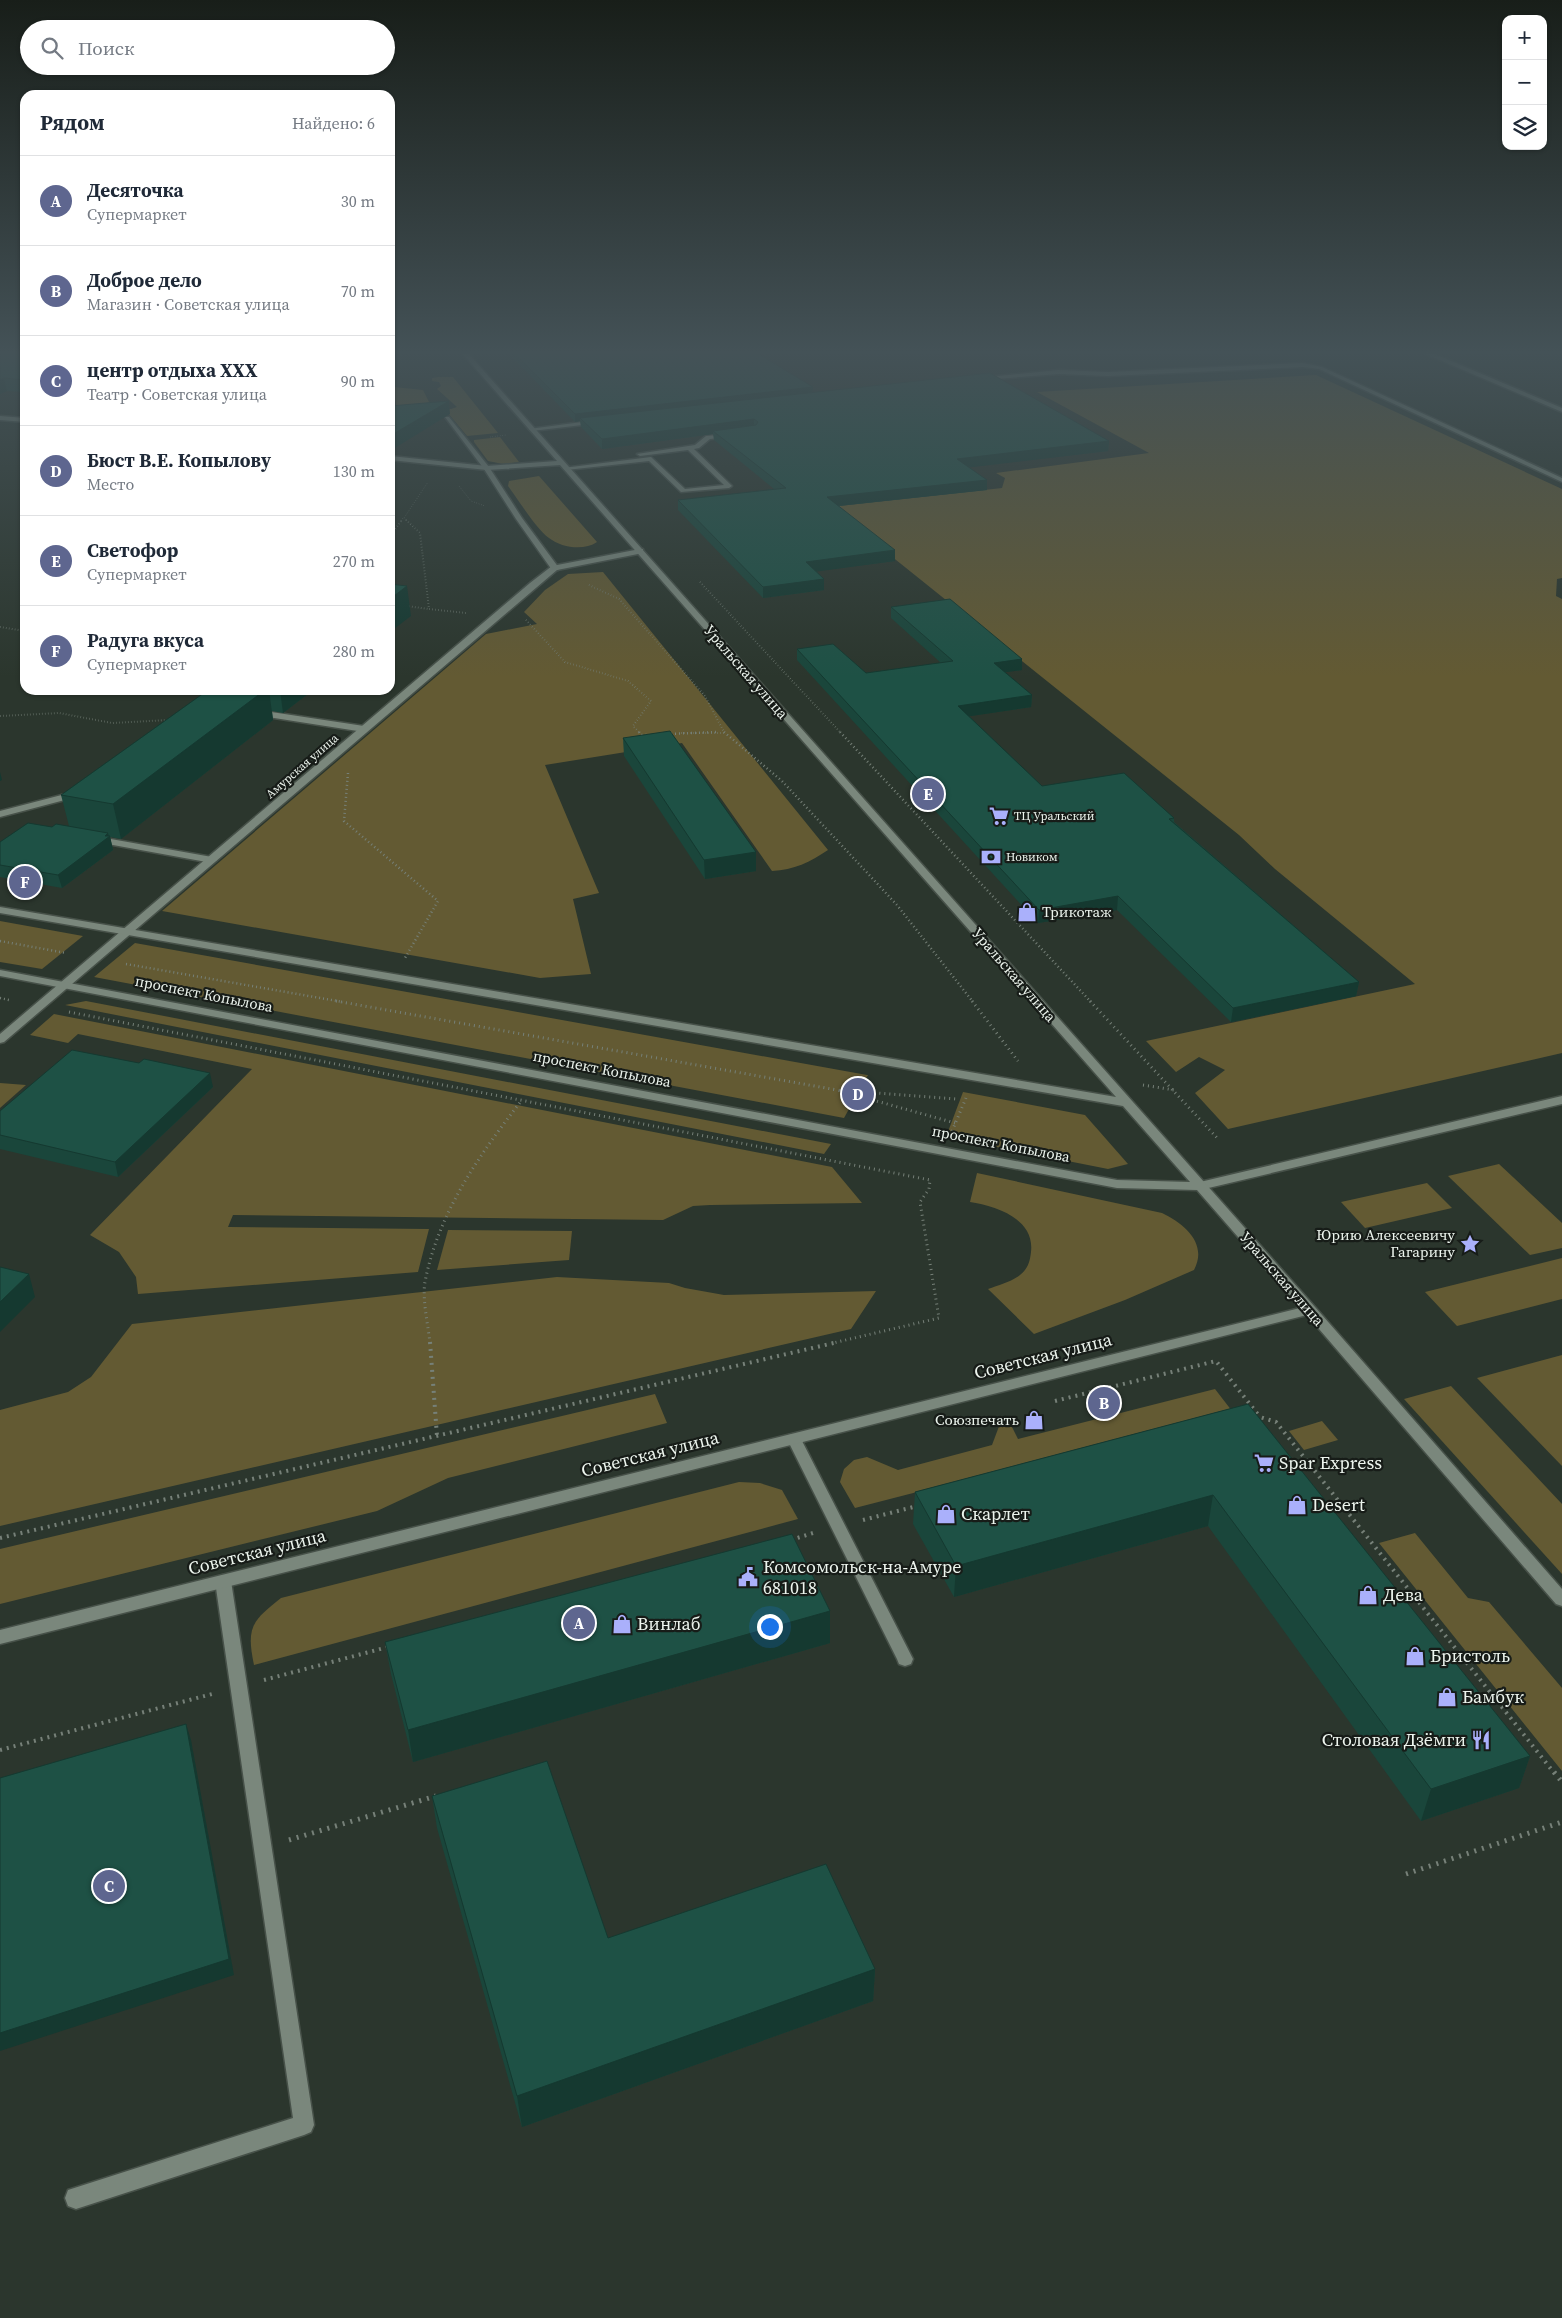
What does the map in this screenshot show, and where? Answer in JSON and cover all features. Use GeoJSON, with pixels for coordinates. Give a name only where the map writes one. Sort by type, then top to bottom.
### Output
{"type":"FeatureCollection","features":[{"type":"Feature","properties":{"kind":"street"},"geometry":{"type":"LineString","coordinates":[[411,460],[487,468],[563,466],[636,460]]}},
{"type":"Feature","properties":{"kind":"street"},"geometry":{"type":"LineString","coordinates":[[481,460],[519,519],[555,568]]}},
{"type":"Feature","properties":{"kind":"street","name":"Уральская улица"},"geometry":{"type":"LineString","coordinates":[[558,460],[1127,1102],[1562,1600]]}},
{"type":"Feature","properties":{"kind":"street"},"geometry":{"type":"LineString","coordinates":[[563,466],[604,460]]}},
{"type":"Feature","properties":{"kind":"street"},"geometry":{"type":"LineString","coordinates":[[652,460],[683,491],[729,486],[702,460]]}},
{"type":"Feature","properties":{"kind":"street"},"geometry":{"type":"LineString","coordinates":[[1519,460],[1562,480]]}},
{"type":"Feature","properties":{"kind":"street","name":"Амурская улица"},"geometry":{"type":"LineString","coordinates":[[0,1040],[496,616],[555,568],[640,551]]}},
{"type":"Feature","properties":{"kind":"street"},"geometry":{"type":"LineString","coordinates":[[250,712],[364,729]]}},
{"type":"Feature","properties":{"kind":"street"},"geometry":{"type":"LineString","coordinates":[[0,814],[76,795],[84,790]]}},
{"type":"Feature","properties":{"kind":"street"},"geometry":{"type":"LineString","coordinates":[[82,837],[212,860]]}},
{"type":"Feature","properties":{"kind":"street"},"geometry":{"type":"LineString","coordinates":[[0,910],[1127,1102]]}},
{"type":"Feature","properties":{"kind":"street","name":"проспект Копылова"},"geometry":{"type":"LineString","coordinates":[[0,973],[1117,1184],[1200,1186],[1562,1100]]}},
{"type":"Feature","properties":{"kind":"street","name":"Советская улица"},"geometry":{"type":"LineString","coordinates":[[0,1637],[1310,1310]]}},
{"type":"Feature","properties":{"kind":"street"},"geometry":{"type":"LineString","coordinates":[[794,1439],[905,1659]]}},
{"type":"Feature","properties":{"kind":"street"},"geometry":{"type":"LineString","coordinates":[[76,2198],[304,2125],[222,1581]]}},
{"type":"Feature","properties":{"kind":"path"},"geometry":{"type":"LineString","coordinates":[[395,530],[429,482]]}},
{"type":"Feature","properties":{"kind":"path"},"geometry":{"type":"LineString","coordinates":[[404,518],[420,533],[429,609]]}},
{"type":"Feature","properties":{"kind":"path"},"geometry":{"type":"LineString","coordinates":[[555,568],[619,599],[705,696],[724,732],[782,781],[897,905],[1021,1066]]}},
{"type":"Feature","properties":{"kind":"path"},"geometry":{"type":"LineString","coordinates":[[700,582],[1219,1140]]}},
{"type":"Feature","properties":{"kind":"path"},"geometry":{"type":"LineString","coordinates":[[400,606],[526,620],[565,662],[628,681],[651,700],[633,726],[641,735],[650,735]]}},
{"type":"Feature","properties":{"kind":"path"},"geometry":{"type":"LineString","coordinates":[[1,628],[20,630]]}},
{"type":"Feature","properties":{"kind":"path"},"geometry":{"type":"LineString","coordinates":[[0,716],[59,712],[112,723],[175,719]]}},
{"type":"Feature","properties":{"kind":"path"},"geometry":{"type":"LineString","coordinates":[[660,734],[724,732]]}},
{"type":"Feature","properties":{"kind":"path"},"geometry":{"type":"LineString","coordinates":[[339,750],[349,760],[344,821],[438,902],[405,958]]}},
{"type":"Feature","properties":{"kind":"path"},"geometry":{"type":"LineString","coordinates":[[0,941],[837,1090],[955,1123]]}},
{"type":"Feature","properties":{"kind":"path"},"geometry":{"type":"LineString","coordinates":[[0,998],[930,1180],[929,1189],[920,1202],[939,1318],[0,1538]]}},
{"type":"Feature","properties":{"kind":"path"},"geometry":{"type":"LineString","coordinates":[[1143,1085],[1174,1090]]}},
{"type":"Feature","properties":{"kind":"path"},"geometry":{"type":"LineString","coordinates":[[837,1090],[965,1100]]}},
{"type":"Feature","properties":{"kind":"path"},"geometry":{"type":"LineString","coordinates":[[949,1136],[969,1092]]}},
{"type":"Feature","properties":{"kind":"path"},"geometry":{"type":"LineString","coordinates":[[437,1436],[424,1283],[438,1239],[458,1192],[488,1144],[522,1100]]}},
{"type":"Feature","properties":{"kind":"path"},"geometry":{"type":"LineString","coordinates":[[1055,1401],[1216,1361],[1260,1417]]}},
{"type":"Feature","properties":{"kind":"path"},"geometry":{"type":"LineString","coordinates":[[1250,1419],[1260,1417],[1276,1422],[1562,1782]]}},
{"type":"Feature","properties":{"kind":"path"},"geometry":{"type":"LineString","coordinates":[[781,1542],[924,1504]]}},
{"type":"Feature","properties":{"kind":"path"},"geometry":{"type":"LineString","coordinates":[[0,1750],[390,1647]]}},
{"type":"Feature","properties":{"kind":"path"},"geometry":{"type":"LineString","coordinates":[[262,1848],[439,1795]]}},
{"type":"Feature","properties":{"kind":"path"},"geometry":{"type":"LineString","coordinates":[[1406,1874],[1562,1822]]}},
{"type":"Feature","properties":{"kind":"shaded area"},"geometry":{"type":"Polygon","coordinates":[[[518,460],[519,462],[503,464],[488,461],[518,460]]]}},
{"type":"Feature","properties":{"kind":"shaded area"},"geometry":{"type":"Polygon","coordinates":[[[1094,460],[1500,460],[1562,489],[1562,578],[1557,579],[1556,596],[1562,599],[1562,1053],[1228,1129],[1195,1093],[1225,1070],[1199,1057],[1176,1072],[1146,1041],[1415,984],[1275,869],[1239,835],[830,507],[1002,488],[1005,478],[996,473],[1094,460]]]}},
{"type":"Feature","properties":{"kind":"shaded area"},"geometry":{"type":"Polygon","coordinates":[[[539,476],[597,542],[586,547],[566,546],[544,534],[527,514],[508,486],[509,481],[539,476]]]}},
{"type":"Feature","properties":{"kind":"shaded area"},"geometry":{"type":"Polygon","coordinates":[[[603,572],[828,850],[802,865],[772,871],[682,743],[545,765],[599,893],[573,899],[591,974],[540,978],[162,911],[486,634],[537,624],[524,612],[545,590],[568,574],[603,572]]]}},
{"type":"Feature","properties":{"kind":"shaded area"},"geometry":{"type":"Polygon","coordinates":[[[0,921],[83,936],[42,969],[0,962],[0,921]]]}},
{"type":"Feature","properties":{"kind":"shaded area"},"geometry":{"type":"Polygon","coordinates":[[[135,943],[868,1075],[844,1118],[94,977],[135,943]]]}},
{"type":"Feature","properties":{"kind":"shaded area"},"geometry":{"type":"Polygon","coordinates":[[[86,1001],[831,1144],[824,1154],[65,1005],[86,1001]]]}},
{"type":"Feature","properties":{"kind":"shaded area"},"geometry":{"type":"Polygon","coordinates":[[[54,1014],[832,1167],[862,1203],[693,1206],[663,1220],[233,1215],[228,1227],[429,1229],[418,1272],[138,1294],[136,1277],[119,1252],[90,1235],[252,1069],[78,1034],[68,1043],[30,1035],[54,1014]]]}},
{"type":"Feature","properties":{"kind":"shaded area"},"geometry":{"type":"Polygon","coordinates":[[[0,1083],[26,1085],[0,1108],[0,1083]]]}},
{"type":"Feature","properties":{"kind":"shaded area"},"geometry":{"type":"Polygon","coordinates":[[[963,1092],[1085,1115],[1128,1164],[1108,1169],[946,1137],[963,1092]]]}},
{"type":"Feature","properties":{"kind":"shaded area"},"geometry":{"type":"Polygon","coordinates":[[[1499,1164],[1562,1223],[1562,1248],[1530,1255],[1448,1176],[1499,1164]]]}},
{"type":"Feature","properties":{"kind":"shaded area"},"geometry":{"type":"Polygon","coordinates":[[[977,1173],[1162,1213],[1179,1223],[1192,1236],[1196,1243],[1198,1261],[1194,1270],[1125,1300],[1034,1334],[988,1289],[1013,1280],[1025,1270],[1030,1259],[1031,1240],[1027,1230],[1011,1216],[991,1207],[970,1202],[977,1173]]]}},
{"type":"Feature","properties":{"kind":"shaded area"},"geometry":{"type":"Polygon","coordinates":[[[1427,1183],[1452,1208],[1365,1228],[1341,1202],[1427,1183]]]}},
{"type":"Feature","properties":{"kind":"shaded area"},"geometry":{"type":"Polygon","coordinates":[[[448,1230],[572,1231],[569,1260],[437,1270],[448,1230]]]}},
{"type":"Feature","properties":{"kind":"shaded area"},"geometry":{"type":"Polygon","coordinates":[[[1562,1258],[1562,1299],[1457,1326],[1425,1292],[1562,1258]]]}},
{"type":"Feature","properties":{"kind":"shaded area"},"geometry":{"type":"Polygon","coordinates":[[[557,1277],[669,1283],[724,1295],[876,1291],[851,1329],[0,1526],[0,1410],[68,1392],[91,1377],[132,1324],[557,1277]]]}},
{"type":"Feature","properties":{"kind":"shaded area"},"geometry":{"type":"Polygon","coordinates":[[[1562,1355],[1562,1466],[1477,1378],[1562,1355]]]}},
{"type":"Feature","properties":{"kind":"shaded area"},"geometry":{"type":"Polygon","coordinates":[[[1451,1386],[1562,1504],[1562,1574],[1404,1399],[1451,1386]]]}},
{"type":"Feature","properties":{"kind":"shaded area"},"geometry":{"type":"Polygon","coordinates":[[[1215,1389],[1232,1411],[855,1508],[840,1482],[844,1469],[854,1460],[867,1457],[898,1470],[992,1445],[1001,1421],[1008,1419],[1018,1439],[1215,1389]]]}},
{"type":"Feature","properties":{"kind":"shaded area"},"geometry":{"type":"Polygon","coordinates":[[[655,1394],[667,1423],[448,1478],[377,1511],[0,1604],[0,1549],[655,1394]]]}},
{"type":"Feature","properties":{"kind":"shaded area"},"geometry":{"type":"Polygon","coordinates":[[[1322,1421],[1338,1440],[1304,1450],[1289,1431],[1322,1421]]]}},
{"type":"Feature","properties":{"kind":"shaded area"},"geometry":{"type":"Polygon","coordinates":[[[739,1482],[760,1483],[782,1490],[798,1519],[254,1665],[251,1633],[263,1613],[281,1598],[739,1482]]]}},
{"type":"Feature","properties":{"kind":"shaded area"},"geometry":{"type":"Polygon","coordinates":[[[1415,1533],[1468,1598],[1489,1602],[1562,1688],[1562,1771],[1379,1543],[1415,1533]]]}},
{"type":"Feature","properties":{"kind":"building"},"geometry":{"type":"Polygon","coordinates":[[[750,460],[959,460],[987,480],[827,497],[895,550],[806,562],[824,579],[763,587],[678,500],[786,488],[750,460]]]}},
{"type":"Feature","properties":{"kind":"building"},"geometry":{"type":"Polygon","coordinates":[[[395,585],[407,586],[395,595],[395,585]]]}},
{"type":"Feature","properties":{"kind":"building"},"geometry":{"type":"Polygon","coordinates":[[[950,599],[1022,659],[994,663],[1032,695],[958,706],[1042,786],[1124,773],[1174,818],[1169,819],[1359,982],[1233,1008],[1118,896],[1039,910],[797,649],[833,644],[866,673],[953,661],[891,607],[950,599]]]}},
{"type":"Feature","properties":{"kind":"building"},"geometry":{"type":"Polygon","coordinates":[[[201,695],[258,695],[113,804],[61,795],[201,695]]]}},
{"type":"Feature","properties":{"kind":"building"},"geometry":{"type":"Polygon","coordinates":[[[670,731],[756,852],[704,860],[623,738],[670,731]]]}},
{"type":"Feature","properties":{"kind":"building"},"geometry":{"type":"Polygon","coordinates":[[[28,823],[52,827],[56,824],[108,833],[105,836],[110,836],[58,875],[0,865],[0,842],[28,823]]]}},
{"type":"Feature","properties":{"kind":"building"},"geometry":{"type":"Polygon","coordinates":[[[72,1050],[139,1063],[144,1059],[210,1073],[115,1162],[0,1135],[0,1111],[72,1050]]]}},
{"type":"Feature","properties":{"kind":"building"},"geometry":{"type":"Polygon","coordinates":[[[0,1267],[29,1274],[0,1302],[0,1267]]]}},
{"type":"Feature","properties":{"kind":"building"},"geometry":{"type":"Polygon","coordinates":[[[1248,1404],[1530,1756],[1431,1789],[1213,1495],[956,1566],[915,1492],[1248,1404]]]}},
{"type":"Feature","properties":{"kind":"building"},"geometry":{"type":"Polygon","coordinates":[[[792,1534],[830,1611],[408,1730],[385,1642],[792,1534]]]}},
{"type":"Feature","properties":{"kind":"building"},"geometry":{"type":"Polygon","coordinates":[[[186,1724],[229,1959],[0,2033],[0,1778],[186,1724]]]}},
{"type":"Feature","properties":{"kind":"building"},"geometry":{"type":"Polygon","coordinates":[[[547,1761],[608,1938],[826,1864],[875,1969],[517,2096],[432,1796],[547,1761]]]}},
{"type":"Feature","properties":{"kind":"place","name":"Светофор"},"geometry":{"type":"Point","coordinates":[928,794]}},
{"type":"Feature","properties":{"kind":"place","name":"ТЦ Уральский"},"geometry":{"type":"Point","coordinates":[999,816]}},
{"type":"Feature","properties":{"kind":"place","name":"Новиком"},"geometry":{"type":"Point","coordinates":[991,857]}},
{"type":"Feature","properties":{"kind":"place","name":"Радуга вкуса"},"geometry":{"type":"Point","coordinates":[25,882]}},
{"type":"Feature","properties":{"kind":"place","name":"Трикотаж"},"geometry":{"type":"Point","coordinates":[1027,912]}},
{"type":"Feature","properties":{"kind":"place","name":"Бюст В.Е. Копылову"},"geometry":{"type":"Point","coordinates":[858,1094]}},
{"type":"Feature","properties":{"kind":"place","name":"Юрию Алексеевичу Гагарину"},"geometry":{"type":"Point","coordinates":[1470,1244]}},
{"type":"Feature","properties":{"kind":"place","name":"Доброе дело"},"geometry":{"type":"Point","coordinates":[1104,1403]}},
{"type":"Feature","properties":{"kind":"place","name":"Союзпечать"},"geometry":{"type":"Point","coordinates":[1034,1420]}},
{"type":"Feature","properties":{"kind":"place","name":"Spar Express"},"geometry":{"type":"Point","coordinates":[1264,1463]}},
{"type":"Feature","properties":{"kind":"place","name":"Desert"},"geometry":{"type":"Point","coordinates":[1297,1505]}},
{"type":"Feature","properties":{"kind":"place","name":"Скарлет"},"geometry":{"type":"Point","coordinates":[946,1514]}},
{"type":"Feature","properties":{"kind":"place","name":"Комсомольск-на-Амуре 681018"},"geometry":{"type":"Point","coordinates":[748,1577]}},
{"type":"Feature","properties":{"kind":"place","name":"Дева"},"geometry":{"type":"Point","coordinates":[1368,1595]}},
{"type":"Feature","properties":{"kind":"place","name":"Десяточка"},"geometry":{"type":"Point","coordinates":[579,1623]}},
{"type":"Feature","properties":{"kind":"place","name":"Винлаб"},"geometry":{"type":"Point","coordinates":[622,1624]}},
{"type":"Feature","properties":{"kind":"place","name":"Бристоль"},"geometry":{"type":"Point","coordinates":[1415,1656]}},
{"type":"Feature","properties":{"kind":"place","name":"Бамбук"},"geometry":{"type":"Point","coordinates":[1447,1697]}},
{"type":"Feature","properties":{"kind":"place","name":"Столовая Дзёмги"},"geometry":{"type":"Point","coordinates":[1481,1740]}},
{"type":"Feature","properties":{"kind":"place","name":"центр отдыха ХХХ"},"geometry":{"type":"Point","coordinates":[109,1886]}}]}
